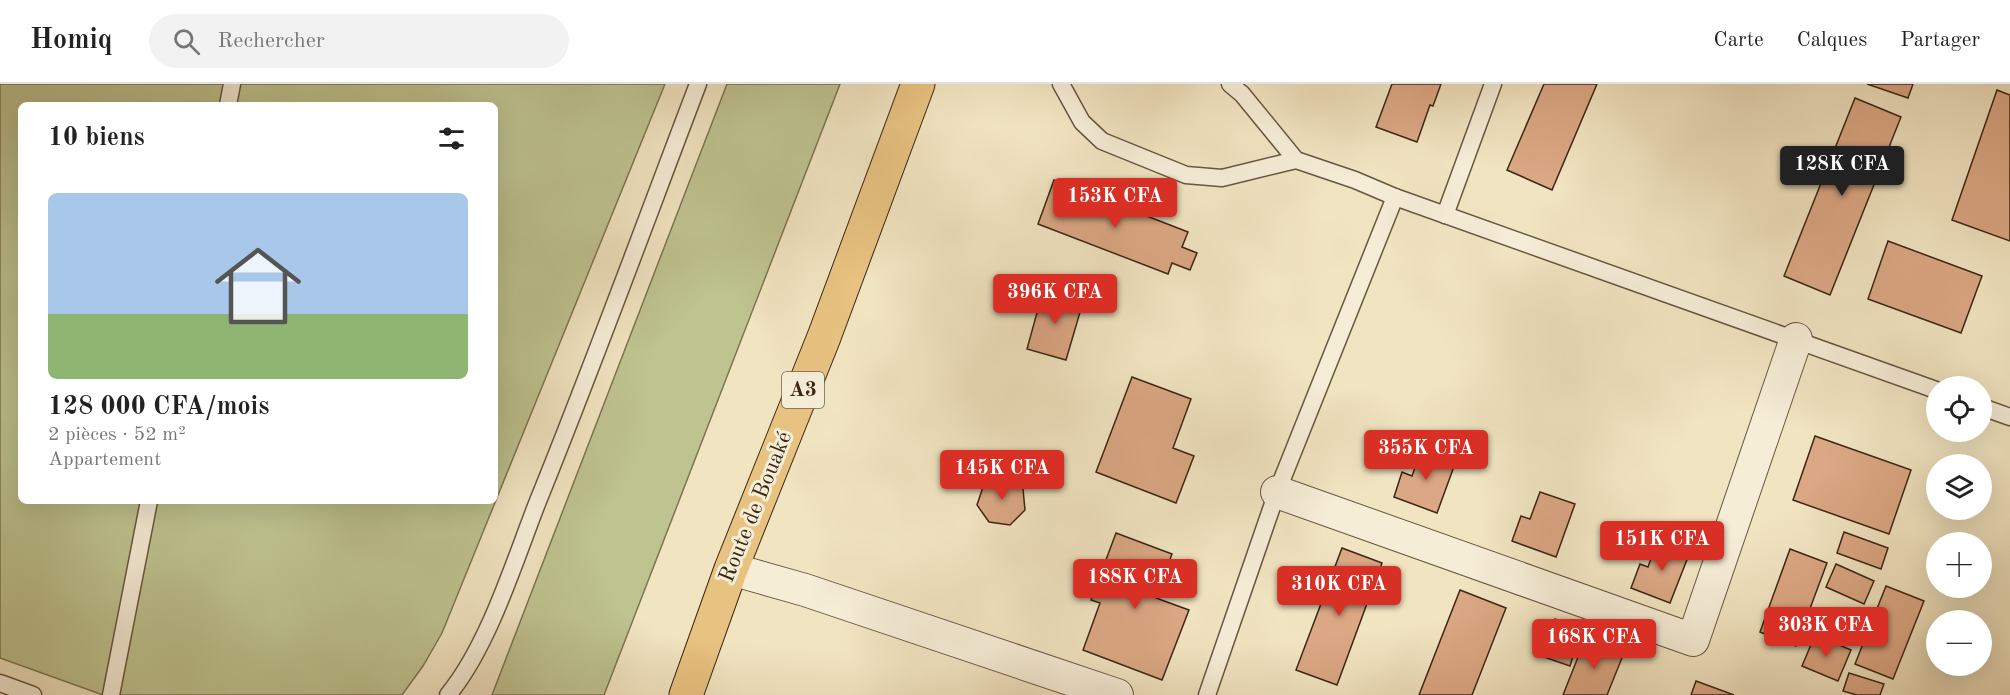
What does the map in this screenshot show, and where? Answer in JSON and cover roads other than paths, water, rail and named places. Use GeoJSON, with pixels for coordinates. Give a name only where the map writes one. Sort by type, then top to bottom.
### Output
{"type":"FeatureCollection","features":[{"type":"Feature","properties":{"kind":"highway","name":"Route de Bouaké"},"geometry":{"type":"LineString","coordinates":[[686,695],[731,569],[824,337],[918,84]]}},
{"type":"Feature","properties":{"kind":"street"},"geometry":{"type":"LineString","coordinates":[[1277,492],[1693,640],[1796,339]]}},
{"type":"Feature","properties":{"kind":"street"},"geometry":{"type":"LineString","coordinates":[[731,569],[805,590],[1117,695]]}},
{"type":"Feature","properties":{"kind":"lane"},"geometry":{"type":"LineString","coordinates":[[229,102],[232,84]]}},
{"type":"Feature","properties":{"kind":"lane"},"geometry":{"type":"LineString","coordinates":[[448,695],[459,681],[481,642],[501,595],[569,426],[698,84]]}},
{"type":"Feature","properties":{"kind":"lane"},"geometry":{"type":"LineString","coordinates":[[1061,84],[1083,122],[1102,141],[1186,175],[1222,178],[1296,160]]}},
{"type":"Feature","properties":{"kind":"lane"},"geometry":{"type":"LineString","coordinates":[[1230,84],[1242,94],[1296,160],[1926,386]]}},
{"type":"Feature","properties":{"kind":"lane"},"geometry":{"type":"LineString","coordinates":[[1445,215],[1493,84]]}},
{"type":"Feature","properties":{"kind":"lane"},"geometry":{"type":"LineString","coordinates":[[1208,695],[1277,492],[1395,197]]}},
{"type":"Feature","properties":{"kind":"lane"},"geometry":{"type":"LineString","coordinates":[[1992,411],[2010,417]]}},
{"type":"Feature","properties":{"kind":"lane"},"geometry":{"type":"LineString","coordinates":[[111,695],[148,504]]}},
{"type":"Feature","properties":{"kind":"lane"},"geometry":{"type":"LineString","coordinates":[[0,683],[33,695]]}}]}
